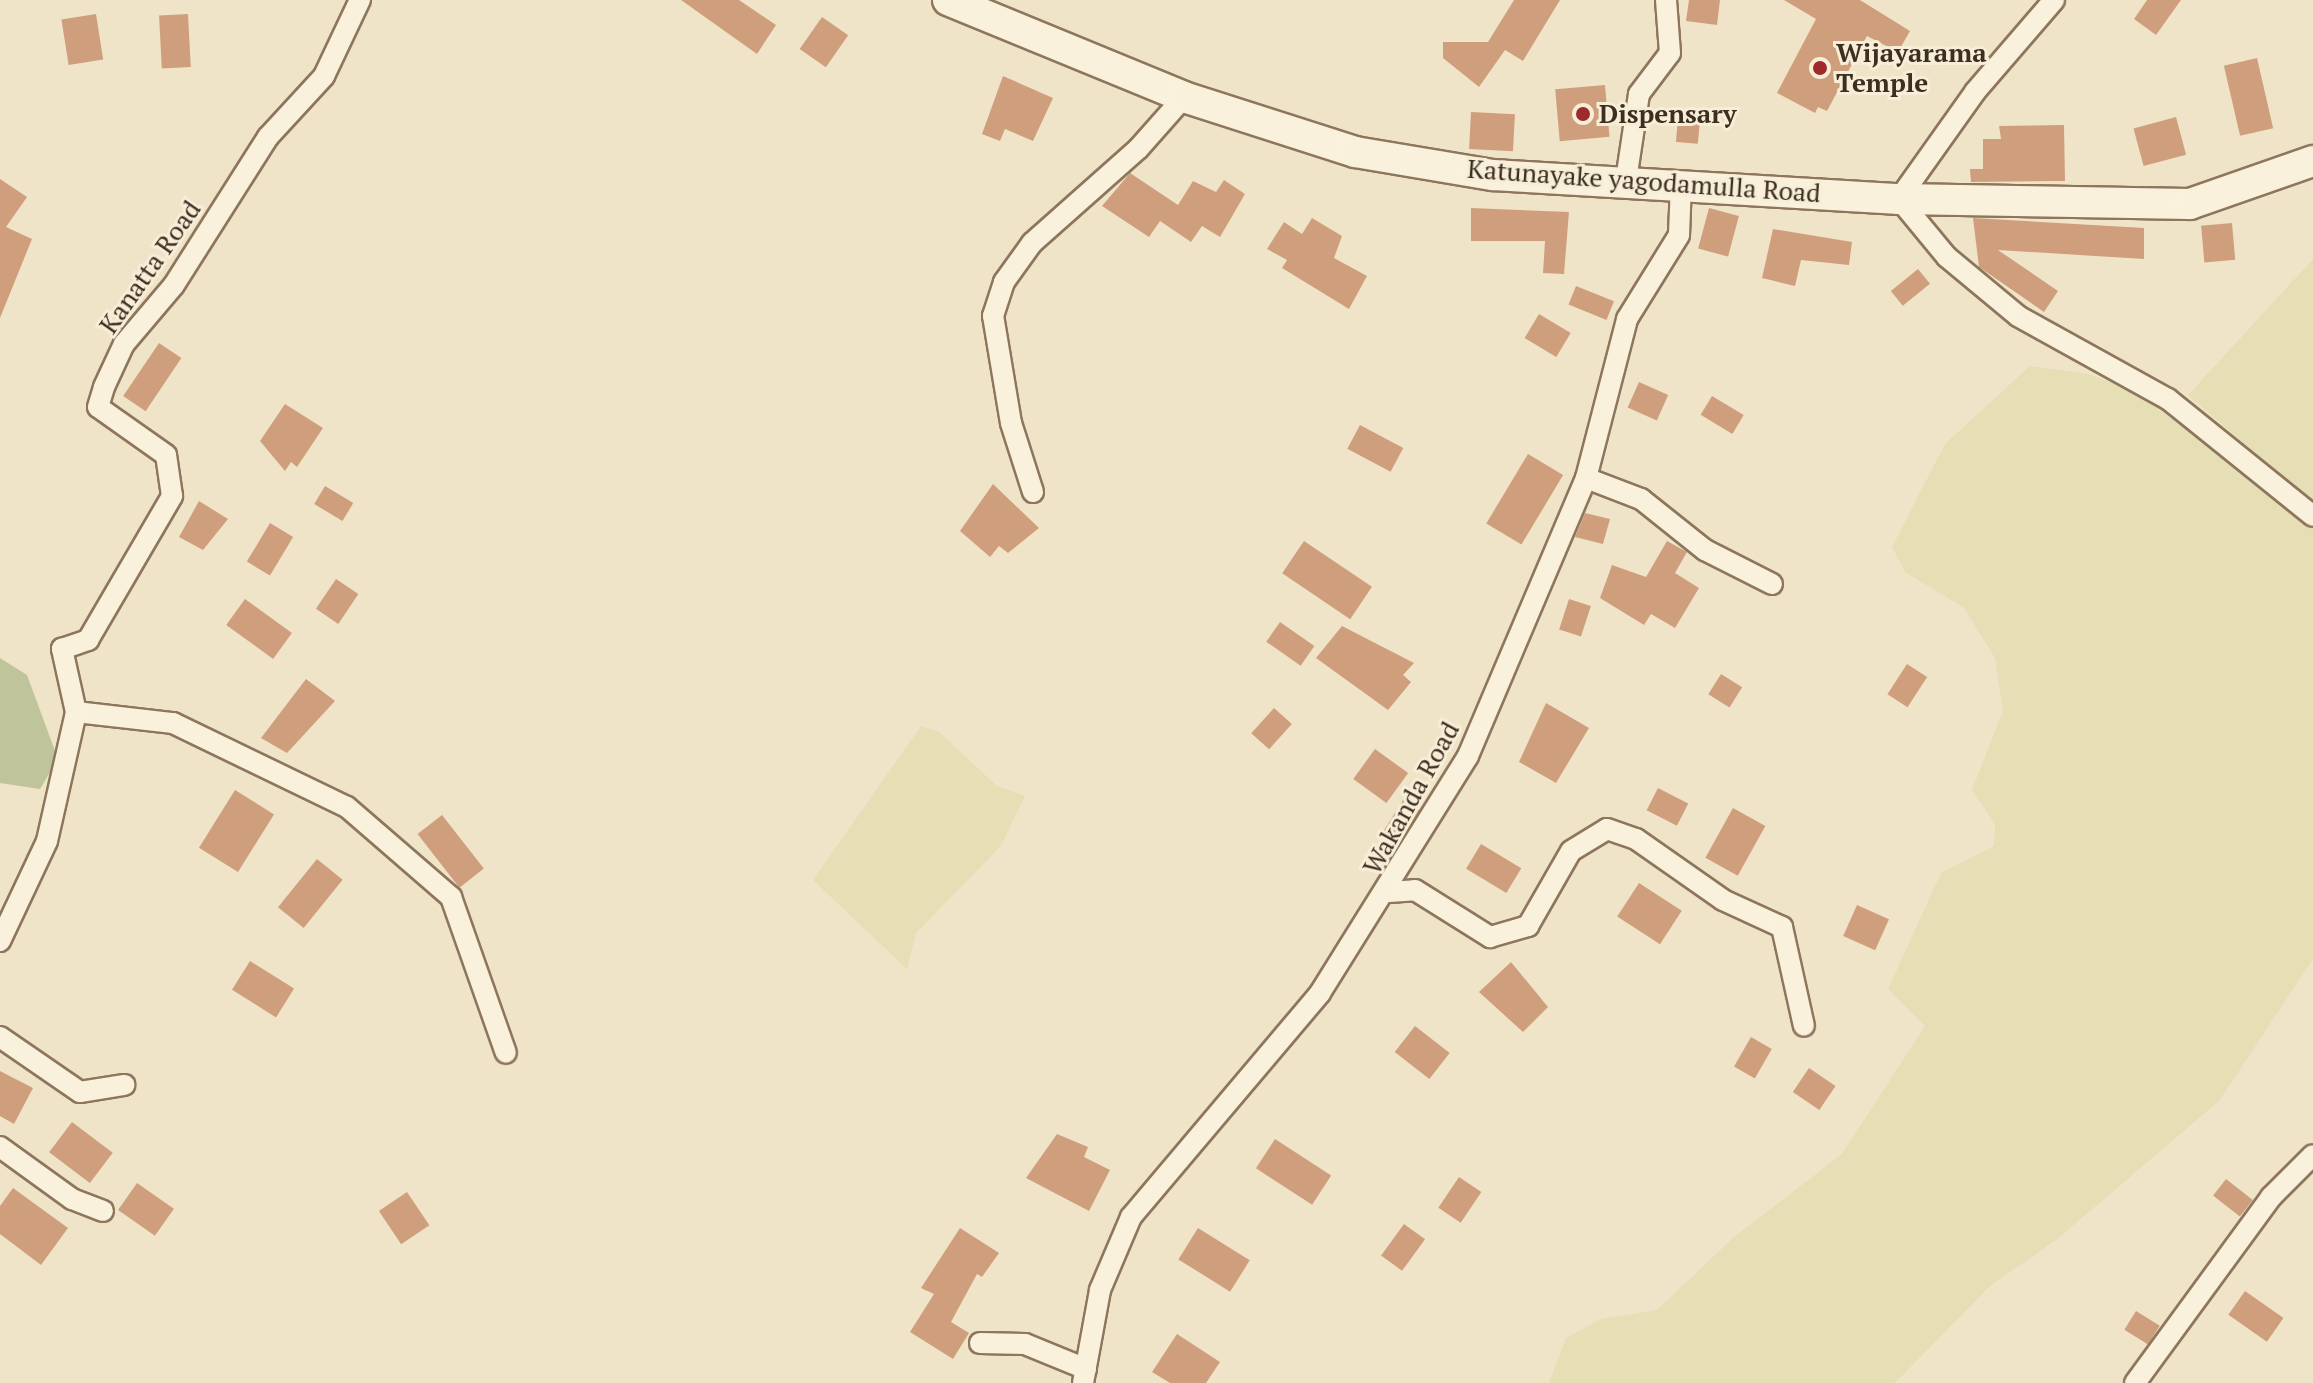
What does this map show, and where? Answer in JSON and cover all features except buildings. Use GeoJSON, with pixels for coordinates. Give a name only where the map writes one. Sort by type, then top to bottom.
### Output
{"type":"FeatureCollection","features":[{"type":"Feature","properties":{"kind":"main road","name":"Katunayake yagodamulla Road"},"geometry":{"type":"LineString","coordinates":[[948,0],[1184,97],[1355,152],[1493,175],[1681,182],[1899,199],[2190,204],[2313,161]]}},
{"type":"Feature","properties":{"kind":"street","name":"Kanatta Road"},"geometry":{"type":"LineString","coordinates":[[0,941],[47,841],[76,712],[62,649],[88,640],[172,496],[166,455],[98,407],[104,387],[124,344],[174,285],[268,137],[324,76],[360,0]]}},
{"type":"Feature","properties":{"kind":"street"},"geometry":{"type":"LineString","coordinates":[[1626,180],[1639,94],[1670,53],[1666,0]]}},
{"type":"Feature","properties":{"kind":"street"},"geometry":{"type":"LineString","coordinates":[[2054,0],[1975,92],[1899,199],[1947,257],[2018,316],[2168,399],[2313,516]]}},
{"type":"Feature","properties":{"kind":"street"},"geometry":{"type":"LineString","coordinates":[[1033,492],[1011,423],[993,316],[1004,282],[1032,243],[1138,149],[1184,97]]}},
{"type":"Feature","properties":{"kind":"street","name":"Wakanda Road"},"geometry":{"type":"LineString","coordinates":[[1085,1376],[1100,1290],[1131,1217],[1320,993],[1389,892],[1468,756],[1586,478],[1627,319],[1679,235],[1681,182]]}},
{"type":"Feature","properties":{"kind":"street"},"geometry":{"type":"LineString","coordinates":[[1586,478],[1641,499],[1705,550],[1772,584]]}},
{"type":"Feature","properties":{"kind":"street"},"geometry":{"type":"LineString","coordinates":[[76,712],[173,723],[347,807],[451,897],[506,1053]]}},
{"type":"Feature","properties":{"kind":"street"},"geometry":{"type":"LineString","coordinates":[[1389,892],[1415,890],[1490,937],[1528,926],[1571,851],[1607,829],[1636,839],[1723,900],[1782,927],[1804,1026]]}},
{"type":"Feature","properties":{"kind":"street"},"geometry":{"type":"LineString","coordinates":[[0,1037],[80,1092],[124,1085]]}},
{"type":"Feature","properties":{"kind":"street"},"geometry":{"type":"LineString","coordinates":[[0,1147],[72,1199],[103,1211]]}},
{"type":"Feature","properties":{"kind":"street"},"geometry":{"type":"LineString","coordinates":[[2135,1383],[2271,1197],[2313,1155]]}},
{"type":"Feature","properties":{"kind":"street"},"geometry":{"type":"LineString","coordinates":[[980,1343],[1025,1344],[1085,1376]]}},
{"type":"Feature","properties":{"kind":"shaded area"},"geometry":{"type":"Polygon","coordinates":[[[2313,259],[2313,504],[2188,395],[2313,259]]]}},
{"type":"Feature","properties":{"kind":"shaded area"},"geometry":{"type":"Polygon","coordinates":[[[2030,366],[2088,374],[2136,392],[2313,524],[2313,959],[2219,1101],[2056,1240],[1990,1286],[1895,1383],[1549,1383],[1566,1338],[1601,1319],[1657,1310],[1733,1238],[1842,1154],[1925,1026],[1888,989],[1941,873],[1994,846],[1995,824],[1972,790],[2003,711],[1995,658],[1964,608],[1905,572],[1892,547],[1945,444],[2030,366]]]}},
{"type":"Feature","properties":{"kind":"shaded area"},"geometry":{"type":"Polygon","coordinates":[[[921,726],[939,732],[997,786],[1025,796],[1001,846],[916,933],[907,969],[813,880],[921,726]]]}},
{"type":"Feature","properties":{"kind":"green space"},"geometry":{"type":"Polygon","coordinates":[[[0,658],[27,675],[58,759],[40,789],[0,783],[0,658]]]}},
{"type":"Feature","properties":{"kind":"place","name":"Wijayarama Temple"},"geometry":{"type":"Point","coordinates":[1820,68]}},
{"type":"Feature","properties":{"kind":"place","name":"Dispensary"},"geometry":{"type":"Point","coordinates":[1583,114]}}]}
